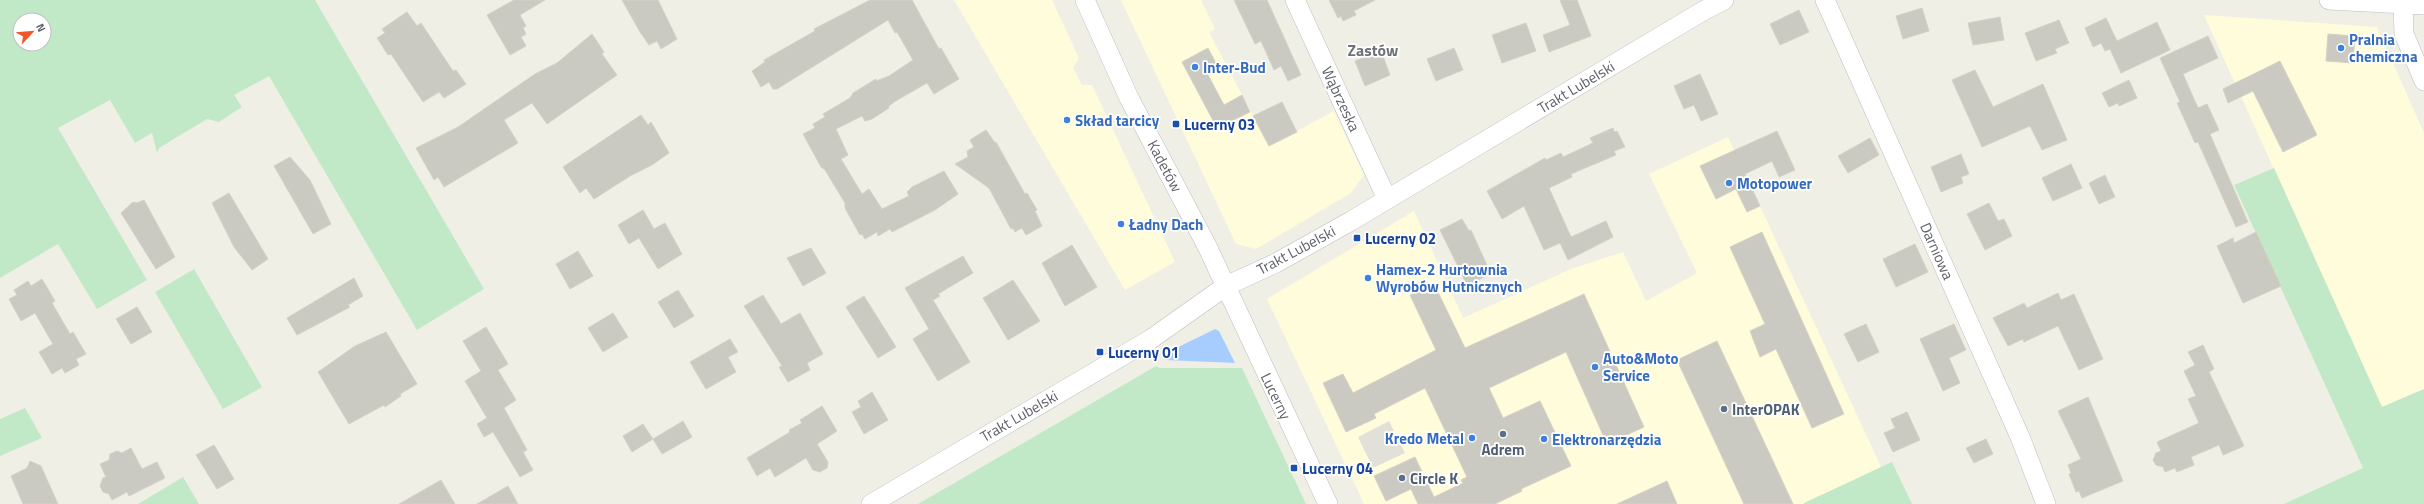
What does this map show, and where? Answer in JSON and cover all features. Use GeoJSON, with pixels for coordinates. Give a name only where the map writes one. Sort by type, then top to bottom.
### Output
{"type":"FeatureCollection","features":[{"type":"Feature","properties":{"kind":"street","name":"Kadetów"},"geometry":{"type":"LineString","coordinates":[[1085,0],[1129,98],[1226,286]]}},
{"type":"Feature","properties":{"kind":"street","name":"Wąbrzeska"},"geometry":{"type":"LineString","coordinates":[[1295,0],[1387,199]]}},
{"type":"Feature","properties":{"kind":"street","name":"Trakt Lubelski"},"geometry":{"type":"LineString","coordinates":[[871,504],[1151,339],[1226,286],[1276,263],[1724,0]]}},
{"type":"Feature","properties":{"kind":"street","name":"Darniowa"},"geometry":{"type":"LineString","coordinates":[[1825,0],[2016,430],[2046,504]]}},
{"type":"Feature","properties":{"kind":"street"},"geometry":{"type":"LineString","coordinates":[[2329,0],[2424,5]]}},
{"type":"Feature","properties":{"kind":"street"},"geometry":{"type":"LineString","coordinates":[[2403,4],[2404,34],[2424,81]]}},
{"type":"Feature","properties":{"kind":"street","name":"Lucerny"},"geometry":{"type":"LineString","coordinates":[[1226,286],[1249,340],[1328,504]]}},
{"type":"Feature","properties":{"kind":"shaded area","name":"Skład tarcicy"},"geometry":{"type":"Polygon","coordinates":[[[954,0],[1052,0],[1079,58],[1073,68],[1082,85],[1092,85],[1175,262],[1125,290],[954,0]]]}},
{"type":"Feature","properties":{"kind":"shaded area"},"geometry":{"type":"Polygon","coordinates":[[[1121,0],[1201,0],[1215,29],[1209,32],[1269,146],[1334,111],[1364,175],[1351,193],[1256,249],[1236,244],[1121,0]]]}},
{"type":"Feature","properties":{"kind":"shaded area"},"geometry":{"type":"Polygon","coordinates":[[[2204,15],[2377,27],[2424,133],[2424,389],[2382,407],[2204,15]]]}},
{"type":"Feature","properties":{"kind":"shaded area"},"geometry":{"type":"Polygon","coordinates":[[[1728,137],[1881,467],[1804,504],[1364,504],[1267,299],[1414,211],[1463,318],[1571,269],[1623,252],[1646,301],[1697,273],[1649,174],[1728,137]]]}},
{"type":"Feature","properties":{"kind":"shaded area"},"geometry":{"type":"Polygon","coordinates":[[[1389,421],[1405,453],[1373,468],[1358,437],[1389,421]]]}},
{"type":"Feature","properties":{"kind":"green space"},"geometry":{"type":"Polygon","coordinates":[[[0,0],[315,0],[484,289],[417,330],[269,76],[234,95],[242,107],[219,122],[207,119],[159,148],[157,153],[152,133],[135,143],[110,100],[58,128],[147,280],[97,309],[58,244],[0,278],[0,0]]]}},
{"type":"Feature","properties":{"kind":"green space"},"geometry":{"type":"Polygon","coordinates":[[[2274,168],[2382,407],[2424,389],[2424,504],[2284,504],[2363,468],[2234,185],[2274,168]]]}},
{"type":"Feature","properties":{"kind":"green space"},"geometry":{"type":"Polygon","coordinates":[[[194,269],[262,387],[223,409],[155,292],[194,269]]]}},
{"type":"Feature","properties":{"kind":"green space"},"geometry":{"type":"Polygon","coordinates":[[[1156,366],[1160,368],[1242,368],[1306,504],[918,504],[1156,366]]]}},
{"type":"Feature","properties":{"kind":"green space"},"geometry":{"type":"Polygon","coordinates":[[[25,408],[42,438],[0,456],[0,419],[25,408]]]}},
{"type":"Feature","properties":{"kind":"green space"},"geometry":{"type":"Polygon","coordinates":[[[1892,462],[1912,504],[1804,504],[1804,503],[1892,462]]]}},
{"type":"Feature","properties":{"kind":"green space"},"geometry":{"type":"Polygon","coordinates":[[[183,477],[199,504],[138,504],[183,477]]]}},
{"type":"Feature","properties":{"kind":"water"},"geometry":{"type":"Polygon","coordinates":[[[1215,329],[1219,331],[1235,363],[1165,360],[1162,355],[1215,329]]]}},
{"type":"Feature","properties":{"kind":"building"},"geometry":{"type":"Polygon","coordinates":[[[514,0],[545,0],[520,15],[526,26],[523,28],[526,34],[521,37],[526,46],[510,55],[487,15],[514,0]]]}},
{"type":"Feature","properties":{"kind":"building"},"geometry":{"type":"Polygon","coordinates":[[[622,0],[658,0],[677,39],[661,49],[657,41],[649,45],[622,0]]]}},
{"type":"Feature","properties":{"kind":"building"},"geometry":{"type":"Polygon","coordinates":[[[870,0],[912,0],[939,49],[941,48],[959,79],[934,94],[927,83],[894,102],[888,107],[889,108],[872,119],[865,121],[862,116],[836,129],[848,155],[841,159],[862,194],[869,189],[882,209],[909,196],[907,192],[912,187],[944,171],[958,194],[935,210],[892,232],[890,229],[878,236],[877,232],[865,239],[862,234],[860,235],[845,208],[845,203],[825,170],[821,167],[803,134],[815,128],[813,124],[825,117],[823,114],[850,98],[853,93],[876,79],[876,81],[889,76],[913,60],[897,32],[895,33],[888,20],[777,89],[773,89],[769,82],[761,87],[752,71],[765,62],[764,60],[815,31],[814,29],[870,0]]]}},
{"type":"Feature","properties":{"kind":"building"},"geometry":{"type":"Polygon","coordinates":[[[1234,0],[1267,0],[1301,75],[1288,81],[1281,66],[1274,70],[1261,41],[1255,44],[1234,0]]]}},
{"type":"Feature","properties":{"kind":"building"},"geometry":{"type":"Polygon","coordinates":[[[1329,0],[1375,0],[1354,11],[1356,15],[1343,21],[1341,16],[1338,18],[1329,0]]]}},
{"type":"Feature","properties":{"kind":"building"},"geometry":{"type":"Polygon","coordinates":[[[1560,0],[1577,0],[1591,36],[1549,52],[1543,35],[1570,25],[1560,0]]]}},
{"type":"Feature","properties":{"kind":"building"},"geometry":{"type":"Polygon","coordinates":[[[1922,8],[1929,31],[1903,39],[1896,16],[1922,8]]]}},
{"type":"Feature","properties":{"kind":"building"},"geometry":{"type":"Polygon","coordinates":[[[1799,10],[1809,32],[1780,45],[1770,24],[1799,10]]]}},
{"type":"Feature","properties":{"kind":"building"},"geometry":{"type":"Polygon","coordinates":[[[407,12],[417,26],[421,23],[453,71],[456,70],[466,84],[444,98],[439,92],[423,102],[391,54],[388,55],[377,38],[385,33],[382,29],[407,12]]]}},
{"type":"Feature","properties":{"kind":"building"},"geometry":{"type":"Polygon","coordinates":[[[2000,17],[2004,40],[1973,45],[1968,23],[2000,17]]]}},
{"type":"Feature","properties":{"kind":"building"},"geometry":{"type":"Polygon","coordinates":[[[2106,18],[2117,41],[2157,22],[2170,50],[2121,73],[2110,49],[2105,51],[2101,43],[2093,47],[2085,28],[2106,18]]]}},
{"type":"Feature","properties":{"kind":"building"},"geometry":{"type":"Polygon","coordinates":[[[2059,20],[2069,43],[2055,49],[2057,53],[2036,61],[2025,33],[2059,20]]]}},
{"type":"Feature","properties":{"kind":"building"},"geometry":{"type":"Polygon","coordinates":[[[1526,23],[1536,51],[1502,63],[1492,35],[1526,23]]]}},
{"type":"Feature","properties":{"kind":"building"},"geometry":{"type":"Polygon","coordinates":[[[592,34],[604,52],[602,54],[617,75],[547,124],[532,103],[504,120],[518,143],[444,187],[438,177],[434,180],[416,148],[458,127],[535,74],[557,63],[592,34]]]}},
{"type":"Feature","properties":{"kind":"building","name":"Pralnia chemiczna"},"geometry":{"type":"Polygon","coordinates":[[[2328,34],[2355,36],[2353,63],[2326,61],[2328,34]]]}},
{"type":"Feature","properties":{"kind":"building"},"geometry":{"type":"Polygon","coordinates":[[[2208,36],[2218,58],[2183,74],[2198,108],[2207,104],[2219,130],[2210,134],[2248,222],[2236,227],[2198,142],[2195,143],[2177,103],[2180,102],[2160,58],[2208,36]]]}},
{"type":"Feature","properties":{"kind":"building"},"geometry":{"type":"Polygon","coordinates":[[[1208,48],[1219,69],[1208,75],[1224,105],[1242,95],[1250,112],[1217,128],[1182,62],[1208,48]]]}},
{"type":"Feature","properties":{"kind":"building"},"geometry":{"type":"Polygon","coordinates":[[[1454,48],[1463,70],[1436,81],[1427,59],[1454,48]]]}},
{"type":"Feature","properties":{"kind":"building"},"geometry":{"type":"Polygon","coordinates":[[[1381,51],[1390,75],[1365,86],[1355,61],[1381,51]]]}},
{"type":"Feature","properties":{"kind":"building"},"geometry":{"type":"Polygon","coordinates":[[[2280,61],[2317,135],[2283,152],[2253,91],[2228,103],[2223,89],[2280,61]]]}},
{"type":"Feature","properties":{"kind":"building"},"geometry":{"type":"Polygon","coordinates":[[[1975,70],[1993,107],[2043,84],[2067,140],[2042,150],[2030,126],[1982,147],[1952,80],[1975,70]]]}},
{"type":"Feature","properties":{"kind":"building"},"geometry":{"type":"Polygon","coordinates":[[[1700,74],[1718,114],[1701,121],[1694,105],[1684,109],[1674,86],[1700,74]]]}},
{"type":"Feature","properties":{"kind":"building"},"geometry":{"type":"Polygon","coordinates":[[[2129,80],[2137,98],[2119,106],[2118,103],[2109,107],[2102,93],[2129,80]]]}},
{"type":"Feature","properties":{"kind":"building"},"geometry":{"type":"Polygon","coordinates":[[[1282,102],[1297,132],[1269,146],[1253,116],[1282,102]]]}},
{"type":"Feature","properties":{"kind":"building"},"geometry":{"type":"Polygon","coordinates":[[[641,115],[648,125],[651,122],[669,153],[652,165],[630,176],[594,199],[586,188],[580,193],[563,167],[641,115]]]}},
{"type":"Feature","properties":{"kind":"building"},"geometry":{"type":"Polygon","coordinates":[[[1613,128],[1614,132],[1617,131],[1625,147],[1614,151],[1616,155],[1571,174],[1572,177],[1549,188],[1571,237],[1606,221],[1613,237],[1568,260],[1560,243],[1544,250],[1524,206],[1502,219],[1487,191],[1545,158],[1546,160],[1561,153],[1563,157],[1593,143],[1590,138],[1613,128]]]}},
{"type":"Feature","properties":{"kind":"building"},"geometry":{"type":"Polygon","coordinates":[[[986,130],[995,143],[996,142],[1025,194],[1027,193],[1037,210],[1035,211],[1042,226],[1026,235],[1022,228],[1015,232],[1013,228],[1011,229],[989,188],[955,164],[968,157],[967,151],[974,147],[970,140],[986,130]]]}},
{"type":"Feature","properties":{"kind":"building"},"geometry":{"type":"Polygon","coordinates":[[[1777,131],[1795,170],[1779,177],[1772,161],[1745,174],[1760,206],[1747,212],[1736,189],[1716,199],[1700,166],[1777,131]]]}},
{"type":"Feature","properties":{"kind":"building"},"geometry":{"type":"Polygon","coordinates":[[[1870,138],[1879,155],[1848,173],[1838,156],[1870,138]]]}},
{"type":"Feature","properties":{"kind":"building"},"geometry":{"type":"Polygon","coordinates":[[[1961,154],[1969,174],[1961,177],[1963,183],[1941,192],[1931,167],[1961,154]]]}},
{"type":"Feature","properties":{"kind":"building"},"geometry":{"type":"Polygon","coordinates":[[[290,157],[310,180],[331,224],[313,234],[274,166],[290,157]]]}},
{"type":"Feature","properties":{"kind":"building"},"geometry":{"type":"Polygon","coordinates":[[[2071,164],[2082,188],[2053,201],[2042,178],[2071,164]]]}},
{"type":"Feature","properties":{"kind":"building"},"geometry":{"type":"Polygon","coordinates":[[[2105,175],[2115,197],[2099,204],[2089,183],[2105,175]]]}},
{"type":"Feature","properties":{"kind":"building"},"geometry":{"type":"Polygon","coordinates":[[[229,193],[268,259],[252,270],[234,247],[212,203],[229,193]]]}},
{"type":"Feature","properties":{"kind":"building"},"geometry":{"type":"Polygon","coordinates":[[[144,200],[175,257],[156,269],[121,213],[133,202],[137,203],[144,200]]]}},
{"type":"Feature","properties":{"kind":"building"},"geometry":{"type":"Polygon","coordinates":[[[1989,203],[1998,221],[2004,219],[2012,236],[1985,250],[1967,214],[1989,203]]]}},
{"type":"Feature","properties":{"kind":"building"},"geometry":{"type":"Polygon","coordinates":[[[643,210],[654,229],[665,223],[682,254],[658,269],[639,238],[629,244],[618,225],[643,210]]]}},
{"type":"Feature","properties":{"kind":"building"},"geometry":{"type":"Polygon","coordinates":[[[1462,219],[1469,231],[1471,230],[1491,274],[1467,285],[1440,230],[1462,219]]]}},
{"type":"Feature","properties":{"kind":"building"},"geometry":{"type":"Polygon","coordinates":[[[1762,232],[1844,414],[1812,428],[1776,349],[1760,357],[1750,331],[1765,324],[1730,247],[1762,232]]]}},
{"type":"Feature","properties":{"kind":"building"},"geometry":{"type":"Polygon","coordinates":[[[2256,232],[2281,286],[2243,303],[2217,246],[2233,238],[2234,243],[2256,232]]]}},
{"type":"Feature","properties":{"kind":"building"},"geometry":{"type":"Polygon","coordinates":[[[1915,244],[1928,272],[1896,287],[1883,259],[1915,244]]]}},
{"type":"Feature","properties":{"kind":"building"},"geometry":{"type":"Polygon","coordinates":[[[1072,245],[1097,287],[1065,306],[1042,263],[1072,245]]]}},
{"type":"Feature","properties":{"kind":"building"},"geometry":{"type":"Polygon","coordinates":[[[811,248],[826,273],[803,286],[787,258],[811,248]]]}},
{"type":"Feature","properties":{"kind":"building"},"geometry":{"type":"Polygon","coordinates":[[[578,251],[593,276],[570,289],[556,264],[578,251]]]}},
{"type":"Feature","properties":{"kind":"building"},"geometry":{"type":"Polygon","coordinates":[[[963,256],[973,273],[938,294],[940,296],[933,300],[970,362],[938,381],[913,339],[929,329],[905,288],[963,256]]]}},
{"type":"Feature","properties":{"kind":"building"},"geometry":{"type":"Polygon","coordinates":[[[354,278],[363,296],[348,305],[350,307],[297,335],[287,318],[354,278]]]}},
{"type":"Feature","properties":{"kind":"building"},"geometry":{"type":"Polygon","coordinates":[[[42,279],[55,301],[52,303],[70,334],[73,332],[86,354],[76,359],[79,365],[65,373],[62,368],[52,374],[39,352],[53,344],[35,313],[21,321],[9,299],[17,295],[14,290],[28,281],[31,286],[42,279]]]}},
{"type":"Feature","properties":{"kind":"building"},"geometry":{"type":"Polygon","coordinates":[[[1013,280],[1040,321],[1008,340],[983,298],[1013,280]]]}},
{"type":"Feature","properties":{"kind":"building"},"geometry":{"type":"Polygon","coordinates":[[[1434,284],[1465,348],[1584,294],[1644,427],[1607,444],[1566,352],[1489,388],[1503,418],[1540,401],[1571,466],[1521,489],[1522,491],[1495,504],[1418,504],[1411,489],[1386,501],[1374,476],[1415,457],[1434,497],[1463,483],[1461,480],[1467,477],[1425,388],[1374,414],[1376,418],[1346,432],[1323,383],[1343,374],[1353,393],[1436,350],[1410,295],[1434,284]]]}},
{"type":"Feature","properties":{"kind":"building"},"geometry":{"type":"Polygon","coordinates":[[[678,290],[694,316],[674,328],[658,302],[678,290]]]}},
{"type":"Feature","properties":{"kind":"building"},"geometry":{"type":"Polygon","coordinates":[[[2058,293],[2061,300],[2074,294],[2103,359],[2079,370],[2058,326],[2024,342],[2023,339],[2008,346],[1993,318],[2024,303],[2027,308],[2058,293]]]}},
{"type":"Feature","properties":{"kind":"building"},"geometry":{"type":"Polygon","coordinates":[[[763,295],[781,324],[800,313],[823,354],[807,363],[810,370],[788,382],[779,367],[782,366],[744,306],[763,295]]]}},
{"type":"Feature","properties":{"kind":"building"},"geometry":{"type":"Polygon","coordinates":[[[864,296],[896,347],[878,358],[846,307],[864,296]]]}},
{"type":"Feature","properties":{"kind":"building"},"geometry":{"type":"Polygon","coordinates":[[[137,307],[152,332],[131,344],[116,319],[137,307]]]}},
{"type":"Feature","properties":{"kind":"building"},"geometry":{"type":"Polygon","coordinates":[[[613,313],[628,337],[603,352],[588,328],[613,313]]]}},
{"type":"Feature","properties":{"kind":"building"},"geometry":{"type":"Polygon","coordinates":[[[1866,324],[1879,352],[1858,362],[1844,334],[1866,324]]]}},
{"type":"Feature","properties":{"kind":"building"},"geometry":{"type":"Polygon","coordinates":[[[1954,324],[1966,350],[1949,358],[1960,383],[1943,391],[1920,339],[1954,324]]]}},
{"type":"Feature","properties":{"kind":"building"},"geometry":{"type":"Polygon","coordinates":[[[486,327],[508,364],[498,370],[516,400],[504,408],[527,450],[523,452],[533,470],[520,477],[493,432],[484,437],[477,424],[487,418],[465,381],[481,371],[463,341],[486,327]]]}},
{"type":"Feature","properties":{"kind":"building"},"geometry":{"type":"Polygon","coordinates":[[[386,332],[417,384],[400,394],[401,396],[385,407],[384,405],[349,424],[318,372],[355,346],[386,332]]]}},
{"type":"Feature","properties":{"kind":"building"},"geometry":{"type":"Polygon","coordinates":[[[730,339],[738,352],[728,357],[736,372],[706,389],[690,362],[730,339]]]}},
{"type":"Feature","properties":{"kind":"building","name":"InterOPAK"},"geometry":{"type":"Polygon","coordinates":[[[1717,341],[1793,504],[1744,504],[1677,360],[1717,341]]]}},
{"type":"Feature","properties":{"kind":"building"},"geometry":{"type":"Polygon","coordinates":[[[2203,345],[2214,369],[2209,372],[2244,446],[2223,455],[2219,445],[2191,457],[2194,465],[2177,472],[2175,468],[2165,472],[2163,467],[2156,465],[2153,460],[2156,453],[2161,451],[2157,442],[2199,423],[2188,399],[2196,396],[2184,371],[2195,365],[2188,352],[2203,345]]]}},
{"type":"Feature","properties":{"kind":"building"},"geometry":{"type":"Polygon","coordinates":[[[872,392],[888,420],[864,434],[852,412],[861,407],[858,401],[872,392]]]}},
{"type":"Feature","properties":{"kind":"building"},"geometry":{"type":"Polygon","coordinates":[[[2088,397],[2123,481],[2082,498],[2079,491],[2076,492],[2069,474],[2071,473],[2068,465],[2081,459],[2058,411],[2088,397]]]}},
{"type":"Feature","properties":{"kind":"building"},"geometry":{"type":"Polygon","coordinates":[[[822,406],[837,431],[817,444],[828,462],[827,468],[820,472],[813,470],[806,458],[775,477],[770,468],[757,476],[747,458],[790,432],[789,430],[802,423],[800,420],[822,406]]]}},
{"type":"Feature","properties":{"kind":"building"},"geometry":{"type":"Polygon","coordinates":[[[1907,412],[1920,440],[1893,452],[1884,433],[1895,428],[1891,419],[1907,412]]]}},
{"type":"Feature","properties":{"kind":"building"},"geometry":{"type":"Polygon","coordinates":[[[683,421],[692,437],[662,454],[653,439],[683,421]]]}},
{"type":"Feature","properties":{"kind":"building"},"geometry":{"type":"Polygon","coordinates":[[[643,424],[653,439],[632,452],[623,436],[643,424]]]}},
{"type":"Feature","properties":{"kind":"building"},"geometry":{"type":"Polygon","coordinates":[[[1986,439],[1993,454],[1974,463],[1966,448],[1986,439]]]}},
{"type":"Feature","properties":{"kind":"building"},"geometry":{"type":"Polygon","coordinates":[[[214,445],[234,479],[217,489],[196,455],[214,445]]]}},
{"type":"Feature","properties":{"kind":"building"},"geometry":{"type":"Polygon","coordinates":[[[131,448],[142,469],[157,462],[165,478],[129,496],[127,492],[112,500],[109,494],[103,492],[100,486],[103,478],[106,477],[100,464],[109,460],[110,454],[117,451],[122,453],[131,448]]]}},
{"type":"Feature","properties":{"kind":"building"},"geometry":{"type":"Polygon","coordinates":[[[30,461],[41,466],[58,504],[23,504],[11,476],[27,468],[30,461]]]}},
{"type":"Feature","properties":{"kind":"building"},"geometry":{"type":"Polygon","coordinates":[[[441,480],[455,504],[399,504],[441,480]]]}},
{"type":"Feature","properties":{"kind":"building"},"geometry":{"type":"Polygon","coordinates":[[[1667,481],[1677,504],[1617,504],[1667,481]]]}},
{"type":"Feature","properties":{"kind":"building"},"geometry":{"type":"Polygon","coordinates":[[[508,486],[518,504],[477,504],[508,486]]]}},
{"type":"Feature","properties":{"kind":"place","name":"Pralnia chemiczna"},"geometry":{"type":"Point","coordinates":[2341,48]}},
{"type":"Feature","properties":{"kind":"place","name":"Inter-Bud"},"geometry":{"type":"Point","coordinates":[1195,67]}},
{"type":"Feature","properties":{"kind":"place","name":"Skład tarcicy"},"geometry":{"type":"Point","coordinates":[1067,120]}},
{"type":"Feature","properties":{"kind":"place","name":"Lucerny 03"},"geometry":{"type":"Point","coordinates":[1176,124]}},
{"type":"Feature","properties":{"kind":"place","name":"Motopower"},"geometry":{"type":"Point","coordinates":[1729,183]}},
{"type":"Feature","properties":{"kind":"place","name":"Ładny Dach"},"geometry":{"type":"Point","coordinates":[1121,224]}},
{"type":"Feature","properties":{"kind":"place","name":"Lucerny 02"},"geometry":{"type":"Point","coordinates":[1357,238]}},
{"type":"Feature","properties":{"kind":"place","name":"Hamex-2 Hurtownia Wyrobów Hutnicznych"},"geometry":{"type":"Point","coordinates":[1368,278]}},
{"type":"Feature","properties":{"kind":"place","name":"Lucerny 01"},"geometry":{"type":"Point","coordinates":[1100,352]}},
{"type":"Feature","properties":{"kind":"place","name":"Auto&Moto Service"},"geometry":{"type":"Point","coordinates":[1595,367]}},
{"type":"Feature","properties":{"kind":"place","name":"InterOPAK"},"geometry":{"type":"Point","coordinates":[1724,409]}},
{"type":"Feature","properties":{"kind":"place","name":"Adrem"},"geometry":{"type":"Point","coordinates":[1503,434]}},
{"type":"Feature","properties":{"kind":"place","name":"Kredo Metal"},"geometry":{"type":"Point","coordinates":[1472,438]}},
{"type":"Feature","properties":{"kind":"place","name":"Elektronarzędzia"},"geometry":{"type":"Point","coordinates":[1544,439]}},
{"type":"Feature","properties":{"kind":"place","name":"Lucerny 04"},"geometry":{"type":"Point","coordinates":[1294,468]}},
{"type":"Feature","properties":{"kind":"place","name":"Circle K"},"geometry":{"type":"Point","coordinates":[1402,478]}},
{"type":"Feature","properties":{"kind":"district","name":"Zastów"},"geometry":{"type":"Point","coordinates":[1373,50]}}]}
